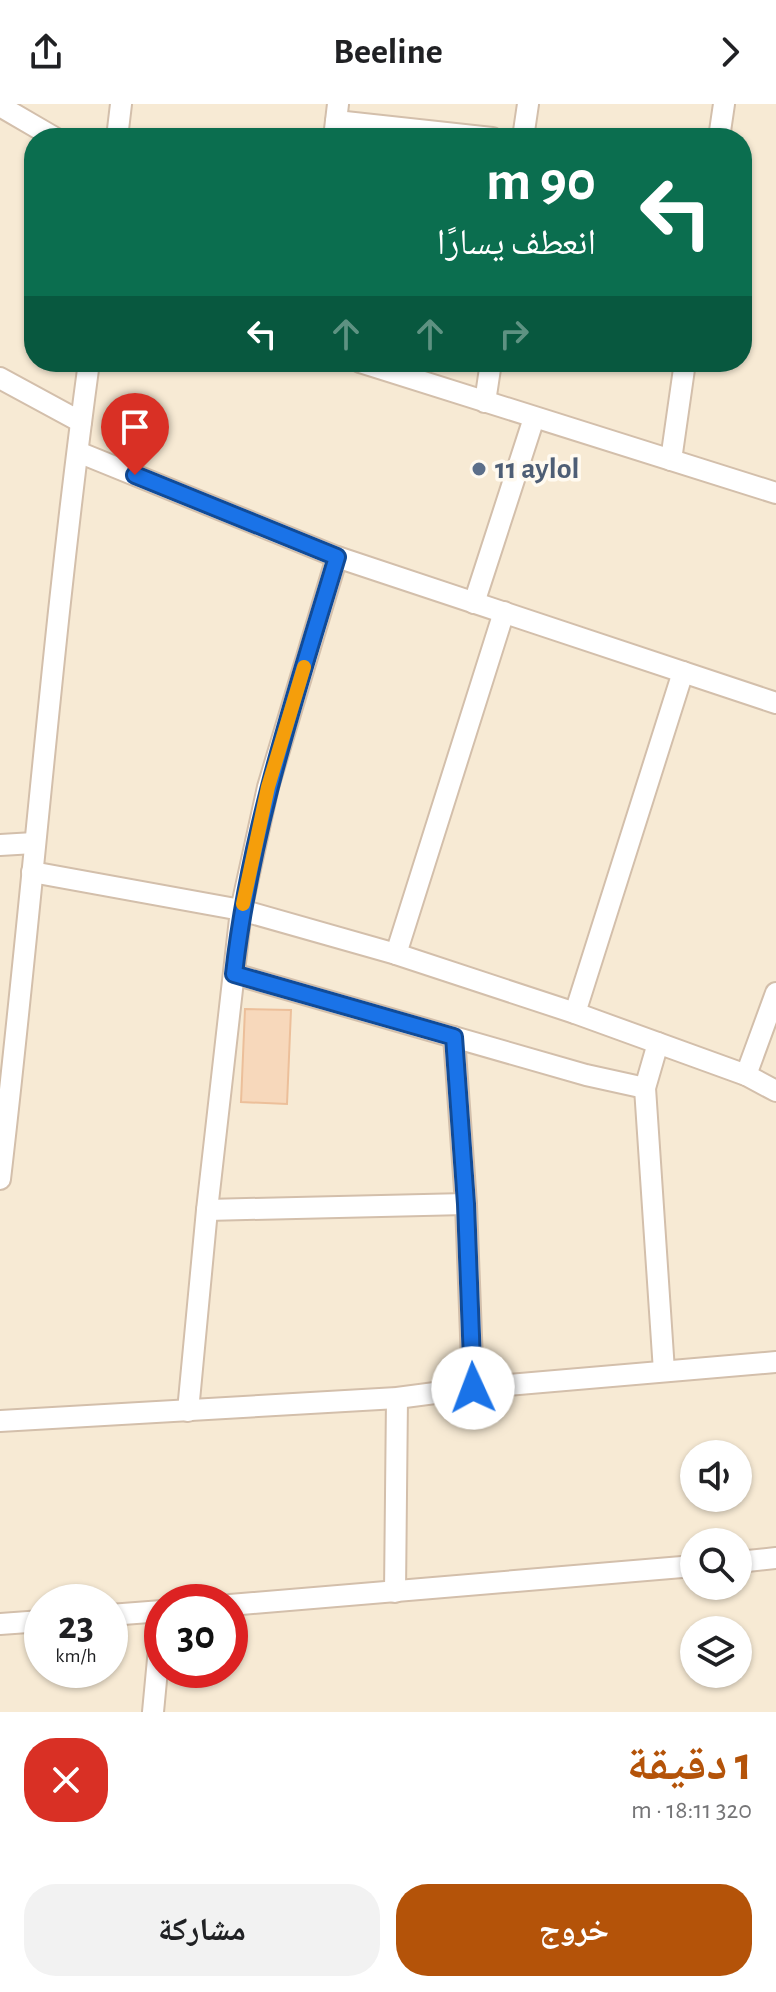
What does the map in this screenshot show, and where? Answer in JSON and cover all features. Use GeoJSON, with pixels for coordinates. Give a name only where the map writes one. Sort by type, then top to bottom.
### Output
{"type":"FeatureCollection","features":[{"type":"Feature","properties":{"kind":"street"},"geometry":{"type":"LineString","coordinates":[[118,128],[121,104]]}},
{"type":"Feature","properties":{"kind":"street"},"geometry":{"type":"LineString","coordinates":[[524,128],[528,104]]}},
{"type":"Feature","properties":{"kind":"street"},"geometry":{"type":"LineString","coordinates":[[720,128],[724,104]]}},
{"type":"Feature","properties":{"kind":"street"},"geometry":{"type":"LineString","coordinates":[[0,106],[38,128]]}},
{"type":"Feature","properties":{"kind":"street"},"geometry":{"type":"LineString","coordinates":[[336,121],[400,128]]}},
{"type":"Feature","properties":{"kind":"street"},"geometry":{"type":"LineString","coordinates":[[0,1179],[8,1040],[32,872],[88,372]]}},
{"type":"Feature","properties":{"kind":"street"},"geometry":{"type":"LineString","coordinates":[[391,372],[776,493]]}},
{"type":"Feature","properties":{"kind":"street"},"geometry":{"type":"LineString","coordinates":[[485,402],[490,372]]}},
{"type":"Feature","properties":{"kind":"street"},"geometry":{"type":"LineString","coordinates":[[671,460],[684,372]]}},
{"type":"Feature","properties":{"kind":"street"},"geometry":{"type":"LineString","coordinates":[[0,378],[81,422]]}},
{"type":"Feature","properties":{"kind":"street"},"geometry":{"type":"LineString","coordinates":[[474,603],[534,418]]}},
{"type":"Feature","properties":{"kind":"street"},"geometry":{"type":"LineString","coordinates":[[78,452],[337,557],[776,703]]}},
{"type":"Feature","properties":{"kind":"street"},"geometry":{"type":"LineString","coordinates":[[188,1411],[241,910],[268,787],[337,557]]}},
{"type":"Feature","properties":{"kind":"street"},"geometry":{"type":"LineString","coordinates":[[396,954],[504,612]]}},
{"type":"Feature","properties":{"kind":"street"},"geometry":{"type":"LineString","coordinates":[[575,1013],[683,672]]}},
{"type":"Feature","properties":{"kind":"street"},"geometry":{"type":"LineString","coordinates":[[0,845],[34,843]]}},
{"type":"Feature","properties":{"kind":"street"},"geometry":{"type":"LineString","coordinates":[[32,872],[241,910],[396,954],[575,1013],[746,1075],[776,1091]]}},
{"type":"Feature","properties":{"kind":"street"},"geometry":{"type":"LineString","coordinates":[[234,974],[586,1075],[645,1088]]}},
{"type":"Feature","properties":{"kind":"street"},"geometry":{"type":"LineString","coordinates":[[746,1075],[776,993]]}},
{"type":"Feature","properties":{"kind":"street"},"geometry":{"type":"LineString","coordinates":[[454,1037],[466,1204],[473,1388]]}},
{"type":"Feature","properties":{"kind":"street"},"geometry":{"type":"LineString","coordinates":[[658,1043],[645,1088],[664,1371]]}},
{"type":"Feature","properties":{"kind":"street"},"geometry":{"type":"LineString","coordinates":[[207,1210],[466,1204]]}},
{"type":"Feature","properties":{"kind":"street"},"geometry":{"type":"LineString","coordinates":[[0,1421],[397,1398],[473,1388],[776,1362]]}},
{"type":"Feature","properties":{"kind":"street"},"geometry":{"type":"LineString","coordinates":[[395,1592],[397,1398]]}},
{"type":"Feature","properties":{"kind":"street"},"geometry":{"type":"LineString","coordinates":[[752,1561],[776,1558]]}},
{"type":"Feature","properties":{"kind":"street"},"geometry":{"type":"LineString","coordinates":[[248,1604],[680,1567]]}},
{"type":"Feature","properties":{"kind":"street"},"geometry":{"type":"LineString","coordinates":[[0,1624],[24,1622]]}},
{"type":"Feature","properties":{"kind":"street"},"geometry":{"type":"LineString","coordinates":[[153,1712],[155,1688]]}},
{"type":"Feature","properties":{"kind":"shaded area"},"geometry":{"type":"Polygon","coordinates":[[[0,104],[776,104],[776,1712],[0,1712],[0,104]]]}},
{"type":"Feature","properties":{"kind":"building"},"geometry":{"type":"Polygon","coordinates":[[[245,1009],[291,1010],[287,1104],[241,1102],[245,1009]]]}},
{"type":"Feature","properties":{"kind":"slow traffic"},"geometry":{"type":"LineString","coordinates":[[243,904],[268,787],[304,667]]}},
{"type":"Feature","properties":{"kind":"place","name":"11 aylol"},"geometry":{"type":"Point","coordinates":[479,469]}},
{"type":"Feature","properties":{"kind":"route"},"geometry":{"type":"LineString","coordinates":[[135,475],[337,557],[268,787],[241,910],[234,974],[454,1037],[466,1204],[473,1388]]}}]}
